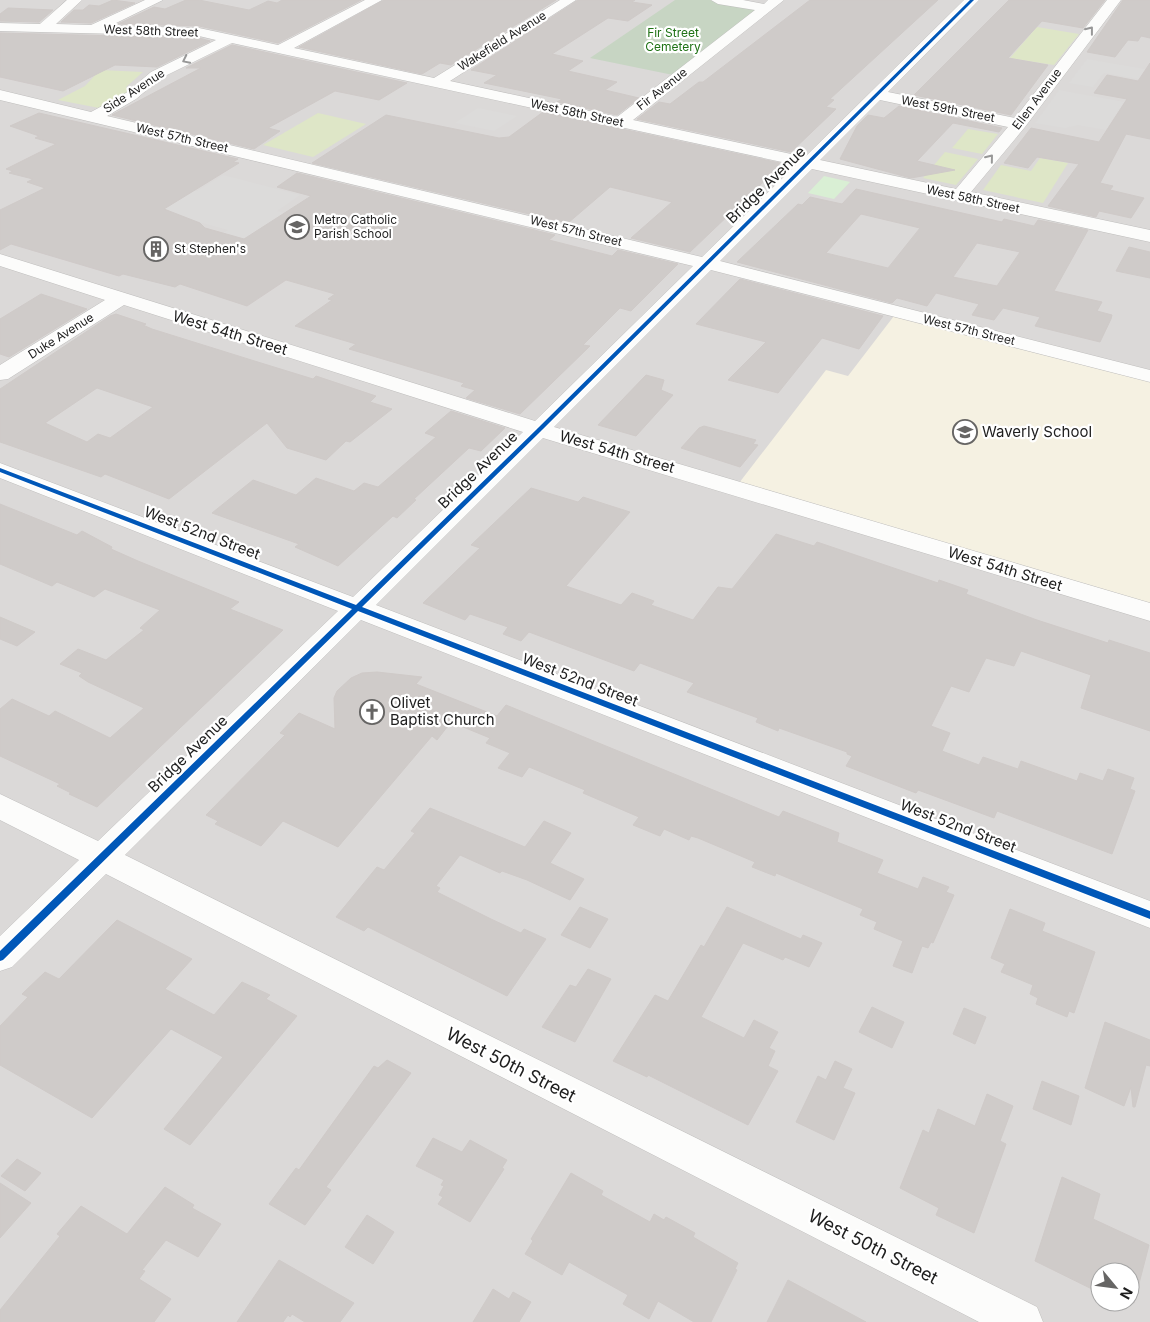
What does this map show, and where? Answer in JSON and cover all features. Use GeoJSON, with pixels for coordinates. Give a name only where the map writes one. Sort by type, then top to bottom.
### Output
{"type":"FeatureCollection","features":[{"type":"Feature","properties":{"kind":"street"},"geometry":{"type":"LineString","coordinates":[[44,28],[75,0]]}},
{"type":"Feature","properties":{"kind":"street"},"geometry":{"type":"LineString","coordinates":[[89,29],[156,0]]}},
{"type":"Feature","properties":{"kind":"street"},"geometry":{"type":"LineString","coordinates":[[280,50],[375,0]]}},
{"type":"Feature","properties":{"kind":"street","name":"Wakefield Avenue"},"geometry":{"type":"LineString","coordinates":[[436,82],[569,0]]}},
{"type":"Feature","properties":{"kind":"street"},"geometry":{"type":"LineString","coordinates":[[718,0],[771,4]]}},
{"type":"Feature","properties":{"kind":"street","name":"Bridge Avenue"},"geometry":{"type":"LineString","coordinates":[[0,957],[539,430],[972,0]]}},
{"type":"Feature","properties":{"kind":"street","name":"Ellen Avenue"},"geometry":{"type":"LineString","coordinates":[[959,196],[1019,124],[1114,0]]}},
{"type":"Feature","properties":{"kind":"street","name":"Fir Avenue"},"geometry":{"type":"LineString","coordinates":[[619,123],[771,4]]}},
{"type":"Feature","properties":{"kind":"street","name":"West 58th Street"},"geometry":{"type":"LineString","coordinates":[[0,26],[199,32],[1150,236]]}},
{"type":"Feature","properties":{"kind":"street","name":"Side Avenue"},"geometry":{"type":"LineString","coordinates":[[93,117],[131,96],[156,75],[230,39]]}},
{"type":"Feature","properties":{"kind":"street","name":"West 57th Street"},"geometry":{"type":"LineString","coordinates":[[0,95],[706,263],[1150,376]]}},
{"type":"Feature","properties":{"kind":"street","name":"West 59th Street"},"geometry":{"type":"LineString","coordinates":[[878,95],[1019,124]]}},
{"type":"Feature","properties":{"kind":"street","name":"West 54th Street"},"geometry":{"type":"LineString","coordinates":[[0,260],[539,430],[1150,612]]}},
{"type":"Feature","properties":{"kind":"street","name":"Duke Avenue"},"geometry":{"type":"LineString","coordinates":[[0,374],[122,298]]}},
{"type":"Feature","properties":{"kind":"street","name":"West 52nd Street"},"geometry":{"type":"LineString","coordinates":[[0,470],[1150,915]]}},
{"type":"Feature","properties":{"kind":"street","name":"West 50th Street"},"geometry":{"type":"LineString","coordinates":[[0,806],[1022,1322]]}},
{"type":"Feature","properties":{"kind":"shaded area"},"geometry":{"type":"Polygon","coordinates":[[[0,0],[1150,0],[1150,1322],[0,1322],[0,0]]]}},
{"type":"Feature","properties":{"kind":"shaded area"},"geometry":{"type":"Polygon","coordinates":[[[1087,59],[1150,70],[1150,81],[1104,73],[1093,87],[1069,83],[1087,59]]]}},
{"type":"Feature","properties":{"kind":"shaded area"},"geometry":{"type":"Polygon","coordinates":[[[1059,90],[1124,102],[1106,130],[1078,125],[1065,128],[1035,123],[1059,90]]]}},
{"type":"Feature","properties":{"kind":"shaded area"},"geometry":{"type":"Polygon","coordinates":[[[478,108],[517,116],[494,131],[455,123],[478,108]]]}},
{"type":"Feature","properties":{"kind":"shaded area"},"geometry":{"type":"Polygon","coordinates":[[[223,175],[300,195],[277,211],[345,229],[211,261],[189,255],[228,230],[111,198],[160,181],[197,191],[223,175]]]}},
{"type":"Feature","properties":{"kind":"shaded area","name":"Waverly School"},"geometry":{"type":"Polygon","coordinates":[[[897,312],[1150,376],[1150,612],[736,487],[826,370],[848,376],[897,312]]]}},
{"type":"Feature","properties":{"kind":"green space","name":"Fir Street Cemetery"},"geometry":{"type":"Polygon","coordinates":[[[675,0],[718,0],[766,8],[678,76],[590,58],[675,0]]]}},
{"type":"Feature","properties":{"kind":"green space"},"geometry":{"type":"Polygon","coordinates":[[[1037,27],[1079,34],[1054,65],[1010,58],[1037,27]]]}},
{"type":"Feature","properties":{"kind":"green space"},"geometry":{"type":"Polygon","coordinates":[[[100,70],[143,72],[126,87],[129,92],[99,108],[58,100],[85,86],[100,70]]]}},
{"type":"Feature","properties":{"kind":"green space"},"geometry":{"type":"Polygon","coordinates":[[[318,113],[366,124],[313,157],[263,145],[318,113]]]}},
{"type":"Feature","properties":{"kind":"green space"},"geometry":{"type":"Polygon","coordinates":[[[968,129],[998,134],[982,154],[952,148],[968,129]]]}},
{"type":"Feature","properties":{"kind":"green space"},"geometry":{"type":"Polygon","coordinates":[[[945,152],[978,159],[956,185],[923,178],[945,152]]]}},
{"type":"Feature","properties":{"kind":"green space"},"geometry":{"type":"Polygon","coordinates":[[[1040,158],[1068,163],[1043,203],[983,190],[1001,165],[1031,171],[1040,158]]]}},
{"type":"Feature","properties":{"kind":"green space"},"geometry":{"type":"Polygon","coordinates":[[[824,176],[850,182],[834,199],[808,193],[824,176]]]}},
{"type":"Feature","properties":{"kind":"building"},"geometry":{"type":"Polygon","coordinates":[[[113,0],[135,3],[91,23],[61,22],[74,10],[83,10],[89,5],[99,6],[113,0]]]}},
{"type":"Feature","properties":{"kind":"building"},"geometry":{"type":"Polygon","coordinates":[[[186,0],[199,0],[249,10],[268,1],[277,3],[282,0],[361,0],[278,43],[199,26],[118,24],[154,7],[165,9],[186,0]]]}},
{"type":"Feature","properties":{"kind":"building"},"geometry":{"type":"Polygon","coordinates":[[[384,0],[556,0],[451,65],[440,63],[422,74],[299,47],[384,0]]]}},
{"type":"Feature","properties":{"kind":"building"},"geometry":{"type":"Polygon","coordinates":[[[578,0],[635,0],[632,2],[652,5],[628,21],[608,18],[552,54],[583,61],[568,71],[617,82],[605,90],[639,98],[617,115],[557,102],[562,99],[484,83],[497,75],[471,70],[578,0]]]}},
{"type":"Feature","properties":{"kind":"building"},"geometry":{"type":"Polygon","coordinates":[[[810,0],[938,0],[830,99],[834,100],[826,107],[836,109],[791,152],[637,119],[659,102],[670,104],[699,82],[703,82],[810,0]]]}},
{"type":"Feature","properties":{"kind":"building"},"geometry":{"type":"Polygon","coordinates":[[[1009,0],[1105,0],[1083,28],[1042,21],[1008,58],[1048,65],[1011,115],[914,95],[1009,0]]]}},
{"type":"Feature","properties":{"kind":"building"},"geometry":{"type":"Polygon","coordinates":[[[1123,0],[1150,0],[1150,38],[1141,36],[1138,41],[1128,40],[1115,57],[1087,52],[1123,0]]]}},
{"type":"Feature","properties":{"kind":"building"},"geometry":{"type":"Polygon","coordinates":[[[8,8],[53,10],[39,22],[0,21],[0,14],[8,8]]]}},
{"type":"Feature","properties":{"kind":"building"},"geometry":{"type":"Polygon","coordinates":[[[0,33],[199,38],[210,41],[157,67],[115,65],[63,91],[0,77],[0,33]]]}},
{"type":"Feature","properties":{"kind":"building"},"geometry":{"type":"Polygon","coordinates":[[[232,45],[407,83],[379,100],[335,91],[268,128],[280,131],[254,149],[112,115],[201,68],[186,68],[232,45]]]}},
{"type":"Feature","properties":{"kind":"building"},"geometry":{"type":"Polygon","coordinates":[[[1150,63],[1150,139],[1126,134],[1100,183],[1113,186],[1110,190],[1144,198],[1131,218],[1099,211],[1096,217],[1048,206],[1079,164],[1037,157],[1028,168],[1004,163],[1031,128],[1099,142],[1127,99],[1094,93],[1107,75],[1138,81],[1150,63]]]}},
{"type":"Feature","properties":{"kind":"building"},"geometry":{"type":"Polygon","coordinates":[[[899,106],[1002,128],[999,132],[953,123],[917,161],[955,170],[911,178],[840,159],[857,126],[868,115],[884,118],[899,106]]]}},
{"type":"Feature","properties":{"kind":"building"},"geometry":{"type":"Polygon","coordinates":[[[543,112],[780,163],[777,166],[780,166],[690,252],[631,238],[672,202],[610,187],[568,223],[312,163],[386,115],[499,138],[509,137],[543,112]]]}},
{"type":"Feature","properties":{"kind":"building"},"geometry":{"type":"Polygon","coordinates":[[[39,113],[238,159],[233,162],[239,163],[164,209],[200,223],[205,228],[244,239],[311,196],[277,187],[297,173],[555,235],[549,240],[612,256],[618,250],[678,264],[631,311],[620,308],[583,345],[590,346],[520,414],[466,398],[475,390],[461,386],[464,383],[349,349],[356,344],[295,326],[332,300],[328,299],[335,294],[286,280],[247,306],[180,284],[175,287],[123,274],[119,276],[11,244],[0,250],[0,210],[45,188],[27,182],[33,179],[9,173],[13,171],[6,169],[56,144],[35,138],[39,136],[10,126],[39,113]]]}},
{"type":"Feature","properties":{"kind":"building"},"geometry":{"type":"Polygon","coordinates":[[[856,189],[1002,222],[1004,219],[1034,226],[1038,220],[1088,230],[1054,291],[1102,302],[1097,311],[1112,315],[1100,342],[1035,326],[1040,317],[1003,308],[994,320],[972,315],[979,304],[936,293],[927,306],[897,298],[892,303],[737,262],[798,204],[802,205],[810,197],[842,204],[856,189]],[[861,214],[826,253],[888,268],[920,228],[861,214]],[[977,243],[953,277],[997,286],[1020,252],[977,243]]]}},
{"type":"Feature","properties":{"kind":"building"},"geometry":{"type":"Polygon","coordinates":[[[1129,247],[1150,252],[1150,278],[1116,271],[1129,247]]]}},
{"type":"Feature","properties":{"kind":"building"},"geometry":{"type":"Polygon","coordinates":[[[740,279],[883,316],[859,349],[822,338],[778,393],[728,380],[766,342],[696,324],[740,279]]]}},
{"type":"Feature","properties":{"kind":"building"},"geometry":{"type":"Polygon","coordinates":[[[41,294],[87,309],[9,357],[0,354],[0,319],[41,294]]]}},
{"type":"Feature","properties":{"kind":"building"},"geometry":{"type":"Polygon","coordinates":[[[116,314],[146,324],[143,325],[152,329],[313,379],[316,376],[376,396],[370,402],[392,409],[350,442],[346,441],[326,460],[287,448],[267,423],[169,499],[105,474],[101,477],[0,442],[0,389],[110,316],[116,314]],[[97,388],[45,423],[87,442],[98,434],[110,438],[153,407],[97,388]]]}},
{"type":"Feature","properties":{"kind":"building"},"geometry":{"type":"Polygon","coordinates":[[[646,375],[664,380],[661,390],[673,395],[636,436],[598,425],[646,375]]]}},
{"type":"Feature","properties":{"kind":"building"},"geometry":{"type":"Polygon","coordinates":[[[451,411],[505,428],[481,451],[469,448],[414,499],[416,500],[397,518],[393,516],[338,566],[295,547],[299,544],[212,513],[253,480],[296,495],[316,478],[354,491],[364,483],[378,487],[436,437],[425,433],[451,411]]]}},
{"type":"Feature","properties":{"kind":"building"},"geometry":{"type":"Polygon","coordinates":[[[704,426],[756,440],[753,444],[758,445],[740,467],[681,448],[699,428],[704,426]]]}},
{"type":"Feature","properties":{"kind":"building"},"geometry":{"type":"Polygon","coordinates":[[[531,488],[578,502],[583,497],[630,512],[566,586],[621,605],[632,593],[654,601],[651,605],[693,620],[718,587],[732,589],[776,534],[814,546],[817,542],[938,583],[939,580],[968,590],[966,594],[1037,620],[1108,643],[1109,640],[1150,653],[1150,731],[1081,708],[1091,675],[1021,651],[1014,666],[986,658],[969,692],[951,686],[931,726],[950,733],[942,751],[979,765],[983,757],[1018,769],[1021,761],[1077,781],[1080,773],[1103,781],[1108,769],[1134,778],[1130,789],[1135,791],[1112,854],[997,811],[994,818],[918,790],[916,793],[846,766],[852,756],[847,754],[847,752],[779,728],[778,731],[756,722],[758,718],[687,692],[694,683],[640,663],[634,671],[529,632],[521,641],[503,634],[508,627],[470,614],[465,620],[423,603],[480,548],[471,545],[531,488]]]}},
{"type":"Feature","properties":{"kind":"building"},"geometry":{"type":"Polygon","coordinates":[[[0,504],[77,535],[82,531],[112,547],[111,549],[239,602],[230,609],[283,630],[97,807],[69,794],[71,793],[57,786],[60,784],[0,756],[0,709],[12,699],[49,716],[55,711],[110,738],[144,708],[88,682],[79,676],[82,673],[60,664],[78,649],[106,660],[144,630],[140,628],[160,610],[105,589],[94,597],[57,582],[52,586],[0,564],[0,504]]]}},
{"type":"Feature","properties":{"kind":"building"},"geometry":{"type":"Polygon","coordinates":[[[0,617],[35,632],[17,646],[0,639],[0,617]]]}},
{"type":"Feature","properties":{"kind":"building"},"geometry":{"type":"Polygon","coordinates":[[[377,672],[422,677],[416,684],[497,716],[506,705],[779,817],[783,811],[839,833],[837,842],[883,860],[877,873],[918,889],[923,877],[949,887],[946,892],[954,895],[933,943],[931,942],[928,948],[922,946],[912,973],[893,966],[903,941],[874,929],[877,922],[860,915],[863,909],[776,873],[775,876],[752,867],[755,862],[698,838],[691,836],[689,840],[664,829],[660,836],[633,825],[639,817],[583,793],[585,790],[529,767],[522,777],[498,768],[510,753],[486,743],[490,738],[451,722],[437,740],[432,736],[338,847],[283,821],[261,846],[215,824],[218,821],[206,815],[285,735],[280,733],[299,713],[335,729],[334,698],[337,691],[351,678],[362,673],[377,672]]]}},
{"type":"Feature","properties":{"kind":"building"},"geometry":{"type":"Polygon","coordinates":[[[430,808],[525,847],[544,821],[571,833],[550,863],[584,879],[570,900],[527,880],[502,871],[500,873],[460,855],[436,886],[440,888],[437,892],[491,919],[521,933],[524,929],[546,939],[507,996],[368,927],[364,931],[336,917],[377,867],[384,870],[415,833],[411,831],[430,808]]]}},
{"type":"Feature","properties":{"kind":"building"},"geometry":{"type":"Polygon","coordinates":[[[580,907],[608,919],[590,948],[561,935],[580,907]]]}},
{"type":"Feature","properties":{"kind":"building"},"geometry":{"type":"Polygon","coordinates":[[[727,907],[801,939],[803,935],[822,943],[809,967],[785,957],[783,960],[743,943],[701,1017],[744,1038],[754,1020],[778,1032],[769,1048],[775,1051],[768,1066],[778,1071],[748,1125],[648,1075],[647,1077],[613,1061],[655,995],[668,1001],[701,945],[704,947],[727,907]]]}},
{"type":"Feature","properties":{"kind":"building"},"geometry":{"type":"Polygon","coordinates":[[[1010,909],[1045,923],[1042,931],[1095,952],[1074,1013],[1069,1011],[1067,1017],[1036,1004],[1038,998],[1030,994],[1033,985],[1001,972],[1005,964],[991,958],[1010,909]]]}},
{"type":"Feature","properties":{"kind":"building"},"geometry":{"type":"Polygon","coordinates":[[[117,920],[192,959],[165,989],[214,1015],[242,982],[270,995],[266,999],[297,1016],[190,1145],[164,1129],[223,1057],[171,1029],[92,1118],[0,1065],[0,1026],[28,997],[22,994],[45,972],[59,979],[117,920]]]}},
{"type":"Feature","properties":{"kind":"building"},"geometry":{"type":"Polygon","coordinates":[[[588,969],[611,979],[575,1042],[542,1027],[570,985],[576,987],[588,969]]]}},
{"type":"Feature","properties":{"kind":"building"},"geometry":{"type":"Polygon","coordinates":[[[872,1007],[904,1022],[892,1048],[859,1032],[872,1007]]]}},
{"type":"Feature","properties":{"kind":"building"},"geometry":{"type":"Polygon","coordinates":[[[964,1008],[986,1017],[975,1044],[953,1034],[964,1008]]]}},
{"type":"Feature","properties":{"kind":"building"},"geometry":{"type":"Polygon","coordinates":[[[1105,1022],[1150,1040],[1150,1066],[1146,1065],[1135,1107],[1133,1107],[1131,1087],[1124,1106],[1085,1088],[1105,1022]]]}},
{"type":"Feature","properties":{"kind":"building"},"geometry":{"type":"Polygon","coordinates":[[[387,1060],[411,1073],[326,1187],[331,1190],[305,1225],[269,1204],[296,1168],[299,1170],[374,1066],[378,1068],[387,1060]]]}},
{"type":"Feature","properties":{"kind":"building"},"geometry":{"type":"Polygon","coordinates":[[[835,1061],[852,1069],[843,1088],[855,1093],[834,1140],[796,1122],[818,1076],[826,1080],[835,1061]]]}},
{"type":"Feature","properties":{"kind":"building"},"geometry":{"type":"Polygon","coordinates":[[[1042,1081],[1079,1096],[1071,1125],[1033,1109],[1042,1081]]]}},
{"type":"Feature","properties":{"kind":"building"},"geometry":{"type":"Polygon","coordinates":[[[987,1094],[1013,1106],[1000,1141],[1006,1144],[974,1233],[936,1215],[939,1208],[900,1188],[923,1130],[929,1133],[938,1109],[975,1126],[987,1094]]]}},
{"type":"Feature","properties":{"kind":"building"},"geometry":{"type":"Polygon","coordinates":[[[433,1138],[462,1152],[470,1140],[507,1160],[502,1168],[504,1169],[470,1222],[438,1204],[443,1197],[439,1195],[444,1186],[441,1185],[444,1180],[416,1166],[433,1138]]]}},
{"type":"Feature","properties":{"kind":"building"},"geometry":{"type":"Polygon","coordinates":[[[17,1159],[41,1173],[25,1191],[1,1176],[17,1159]]]}},
{"type":"Feature","properties":{"kind":"building"},"geometry":{"type":"Polygon","coordinates":[[[571,1173],[603,1191],[601,1195],[650,1222],[654,1214],[664,1220],[666,1217],[695,1233],[693,1237],[738,1263],[735,1269],[737,1270],[711,1322],[694,1322],[658,1301],[649,1319],[623,1304],[628,1295],[569,1262],[562,1275],[525,1254],[533,1241],[531,1239],[571,1173]]]}},
{"type":"Feature","properties":{"kind":"building"},"geometry":{"type":"Polygon","coordinates":[[[1062,1177],[1100,1194],[1093,1219],[1149,1245],[1140,1280],[1140,1262],[1090,1262],[1090,1288],[1035,1261],[1062,1177]]]}},
{"type":"Feature","properties":{"kind":"building"},"geometry":{"type":"Polygon","coordinates":[[[0,1183],[31,1203],[0,1238],[0,1183]]]}},
{"type":"Feature","properties":{"kind":"building"},"geometry":{"type":"Polygon","coordinates":[[[165,1187],[194,1205],[192,1208],[221,1224],[198,1257],[166,1240],[142,1270],[145,1271],[139,1279],[171,1299],[154,1322],[0,1322],[0,1310],[60,1236],[57,1234],[81,1206],[127,1234],[165,1187]]]}},
{"type":"Feature","properties":{"kind":"building"},"geometry":{"type":"Polygon","coordinates":[[[367,1215],[394,1232],[373,1264],[345,1247],[367,1215]]]}},
{"type":"Feature","properties":{"kind":"building"},"geometry":{"type":"Polygon","coordinates":[[[279,1260],[354,1303],[340,1322],[305,1322],[292,1314],[290,1317],[288,1315],[283,1322],[237,1322],[279,1260]]]}},
{"type":"Feature","properties":{"kind":"building"},"geometry":{"type":"Polygon","coordinates":[[[788,1280],[866,1322],[767,1322],[788,1280]]]}},
{"type":"Feature","properties":{"kind":"building"},"geometry":{"type":"Polygon","coordinates":[[[493,1289],[509,1299],[513,1292],[531,1302],[519,1322],[473,1322],[493,1289]]]}},
{"type":"Feature","properties":{"kind":"cycle path"},"geometry":{"type":"LineString","coordinates":[[0,957],[539,430],[972,0]]}},
{"type":"Feature","properties":{"kind":"cycle path"},"geometry":{"type":"LineString","coordinates":[[0,470],[1150,915]]}},
{"type":"Feature","properties":{"kind":"place","name":"Metro Catholic Parish School"},"geometry":{"type":"Point","coordinates":[297,227]}},
{"type":"Feature","properties":{"kind":"place","name":"St Stephen's"},"geometry":{"type":"Point","coordinates":[156,249]}},
{"type":"Feature","properties":{"kind":"place","name":"Waverly School"},"geometry":{"type":"Point","coordinates":[965,432]}},
{"type":"Feature","properties":{"kind":"place","name":"Olivet Baptist Church"},"geometry":{"type":"Point","coordinates":[372,712]}}]}
